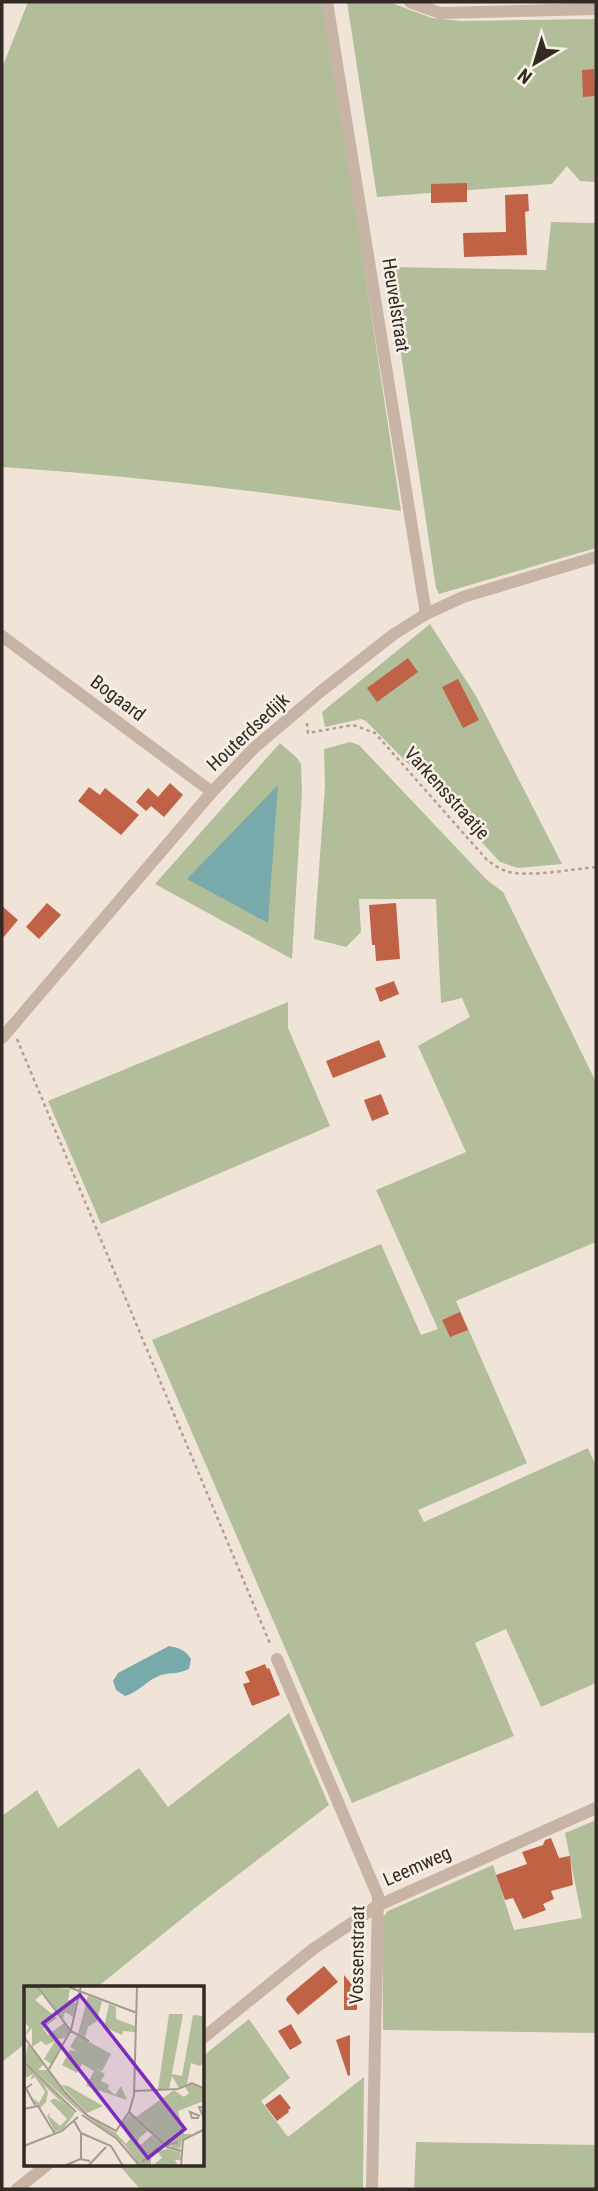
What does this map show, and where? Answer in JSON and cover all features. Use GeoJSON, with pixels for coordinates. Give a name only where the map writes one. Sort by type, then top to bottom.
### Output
{"type":"FeatureCollection","features":[{"type":"Feature","properties":{"kind":"street","name":"Heuvelstraat"},"geometry":{"type":"LineString","coordinates":[[327,2],[426,614]]}},
{"type":"Feature","properties":{"kind":"street"},"geometry":{"type":"LineString","coordinates":[[410,2],[440,13],[596,9]]}},
{"type":"Feature","properties":{"kind":"street","name":"Houterdsedijk"},"geometry":{"type":"LineString","coordinates":[[2,1038],[212,792],[254,748],[304,705],[394,635],[426,614],[463,597],[596,557]]}},
{"type":"Feature","properties":{"kind":"street","name":"Bogaard"},"geometry":{"type":"LineString","coordinates":[[2,636],[212,792]]}},
{"type":"Feature","properties":{"kind":"street","name":"Vossenstraat"},"geometry":{"type":"LineString","coordinates":[[277,1659],[378,1896],[372,2189]]}},
{"type":"Feature","properties":{"kind":"street","name":"Leemweg"},"geometry":{"type":"LineString","coordinates":[[205,2036],[313,1949],[377,1906],[596,1808]]}},
{"type":"Feature","properties":{"kind":"street"},"geometry":{"type":"LineString","coordinates":[[17,2189],[46,2166]]}},
{"type":"Feature","properties":{"kind":"path","name":"Varkensstraatje"},"geometry":{"type":"LineString","coordinates":[[304,705],[308,733],[353,725],[375,733],[487,860],[507,872],[596,867]]}},
{"type":"Feature","properties":{"kind":"path"},"geometry":{"type":"LineString","coordinates":[[12,1026],[277,1659]]}},
{"type":"Feature","properties":{"kind":"green space"},"geometry":{"type":"Polygon","coordinates":[[[28,2],[324,2],[401,511],[202,485],[2,467],[2,68],[28,2]]]}},
{"type":"Feature","properties":{"kind":"green space"},"geometry":{"type":"Polygon","coordinates":[[[347,2],[389,2],[432,18],[461,21],[596,19],[596,182],[580,181],[567,166],[552,184],[377,197],[347,2]]]}},
{"type":"Feature","properties":{"kind":"green space"},"geometry":{"type":"Polygon","coordinates":[[[551,222],[596,223],[596,548],[439,594],[388,267],[546,270],[551,222]]]}},
{"type":"Feature","properties":{"kind":"green space"},"geometry":{"type":"Polygon","coordinates":[[[430,624],[476,696],[562,864],[518,868],[500,862],[366,721],[361,719],[325,727],[322,712],[430,624]]]}},
{"type":"Feature","properties":{"kind":"green space"},"geometry":{"type":"Polygon","coordinates":[[[350,742],[359,745],[487,880],[503,892],[596,1082],[596,1242],[456,1301],[527,1463],[418,1510],[424,1522],[588,1448],[596,1466],[596,1683],[541,1707],[506,1629],[475,1643],[514,1736],[352,1803],[152,1340],[381,1244],[421,1335],[438,1329],[376,1190],[466,1152],[418,1046],[470,1017],[462,998],[441,1003],[436,899],[359,899],[361,932],[346,947],[314,939],[325,786],[324,749],[350,742]]]}},
{"type":"Feature","properties":{"kind":"green space"},"geometry":{"type":"Polygon","coordinates":[[[280,743],[301,764],[302,792],[292,959],[155,884],[280,743]]]}},
{"type":"Feature","properties":{"kind":"green space"},"geometry":{"type":"Polygon","coordinates":[[[288,1002],[288,1028],[330,1126],[101,1224],[48,1101],[288,1002]]]}},
{"type":"Feature","properties":{"kind":"green space"},"geometry":{"type":"Polygon","coordinates":[[[289,1713],[329,1805],[98,1986],[24,1986],[24,2045],[2,2062],[2,1816],[37,1790],[58,1828],[139,1768],[168,1807],[289,1713]]]}},
{"type":"Feature","properties":{"kind":"green space"},"geometry":{"type":"Polygon","coordinates":[[[596,1820],[596,2033],[383,2030],[382,1918],[388,1911],[493,1865],[514,1930],[582,1918],[565,1833],[596,1820]]]}},
{"type":"Feature","properties":{"kind":"green space"},"geometry":{"type":"Polygon","coordinates":[[[249,2019],[290,2078],[261,2101],[288,2137],[364,2077],[363,2189],[140,2189],[120,2166],[205,2166],[205,2054],[249,2019]]]}},
{"type":"Feature","properties":{"kind":"green space"},"geometry":{"type":"Polygon","coordinates":[[[416,2142],[596,2145],[596,2189],[414,2189],[416,2142]]]}},
{"type":"Feature","properties":{"kind":"water"},"geometry":{"type":"Polygon","coordinates":[[[278,785],[268,923],[187,879],[278,785]]]}},
{"type":"Feature","properties":{"kind":"water"},"geometry":{"type":"Polygon","coordinates":[[[169,1646],[182,1650],[189,1656],[189,1669],[161,1675],[125,1696],[116,1690],[113,1681],[118,1673],[169,1646]]]}},
{"type":"Feature","properties":{"kind":"building"},"geometry":{"type":"Polygon","coordinates":[[[594,69],[595,96],[583,97],[582,70],[594,69]]]}},
{"type":"Feature","properties":{"kind":"building"},"geometry":{"type":"Polygon","coordinates":[[[467,183],[467,202],[431,203],[431,184],[467,183]]]}},
{"type":"Feature","properties":{"kind":"building"},"geometry":{"type":"Polygon","coordinates":[[[528,194],[529,211],[525,212],[527,255],[464,257],[463,233],[506,232],[505,195],[528,194]]]}},
{"type":"Feature","properties":{"kind":"building"},"geometry":{"type":"Polygon","coordinates":[[[408,658],[418,672],[377,702],[367,688],[408,658]]]}},
{"type":"Feature","properties":{"kind":"building"},"geometry":{"type":"Polygon","coordinates":[[[458,679],[479,720],[463,728],[442,687],[458,679]]]}},
{"type":"Feature","properties":{"kind":"building"},"geometry":{"type":"Polygon","coordinates":[[[170,783],[183,795],[164,817],[151,806],[146,811],[136,802],[148,788],[158,797],[170,783]]]}},
{"type":"Feature","properties":{"kind":"building"},"geometry":{"type":"Polygon","coordinates":[[[89,787],[100,795],[105,788],[139,815],[121,835],[78,801],[89,787]]]}},
{"type":"Feature","properties":{"kind":"building"},"geometry":{"type":"Polygon","coordinates":[[[47,903],[61,915],[39,939],[26,927],[47,903]]]}},
{"type":"Feature","properties":{"kind":"building"},"geometry":{"type":"Polygon","coordinates":[[[396,903],[400,959],[376,961],[369,905],[396,903]]]}},
{"type":"Feature","properties":{"kind":"building"},"geometry":{"type":"Polygon","coordinates":[[[2,906],[18,920],[2,939],[2,906]]]}},
{"type":"Feature","properties":{"kind":"building"},"geometry":{"type":"Polygon","coordinates":[[[394,981],[399,994],[380,1002],[375,988],[394,981]]]}},
{"type":"Feature","properties":{"kind":"building"},"geometry":{"type":"Polygon","coordinates":[[[379,1040],[386,1057],[333,1078],[326,1061],[379,1040]]]}},
{"type":"Feature","properties":{"kind":"building"},"geometry":{"type":"Polygon","coordinates":[[[381,1094],[389,1114],[372,1121],[364,1100],[381,1094]]]}},
{"type":"Feature","properties":{"kind":"building"},"geometry":{"type":"Polygon","coordinates":[[[460,1312],[468,1330],[450,1337],[442,1320],[460,1312]]]}},
{"type":"Feature","properties":{"kind":"building"},"geometry":{"type":"Polygon","coordinates":[[[265,1664],[280,1695],[252,1706],[243,1684],[250,1682],[245,1672],[265,1664]]]}},
{"type":"Feature","properties":{"kind":"building"},"geometry":{"type":"Polygon","coordinates":[[[551,1838],[559,1858],[570,1856],[573,1885],[551,1891],[554,1899],[543,1904],[546,1910],[523,1919],[513,1898],[505,1900],[496,1875],[527,1864],[522,1852],[543,1845],[545,1840],[551,1838]]]}},
{"type":"Feature","properties":{"kind":"building"},"geometry":{"type":"Polygon","coordinates":[[[324,1966],[338,1982],[298,2015],[286,2000],[287,1997],[324,1966]]]}},
{"type":"Feature","properties":{"kind":"building"},"geometry":{"type":"Polygon","coordinates":[[[344,1975],[357,1991],[357,2010],[344,2010],[344,1975]]]}},
{"type":"Feature","properties":{"kind":"building"},"geometry":{"type":"Polygon","coordinates":[[[291,2024],[302,2043],[290,2050],[278,2031],[291,2024]]]}},
{"type":"Feature","properties":{"kind":"building"},"geometry":{"type":"Polygon","coordinates":[[[350,2035],[350,2075],[348,2076],[336,2040],[350,2035]]]}},
{"type":"Feature","properties":{"kind":"building"},"geometry":{"type":"Polygon","coordinates":[[[280,2094],[291,2108],[277,2121],[265,2105],[280,2094]]]}}]}
